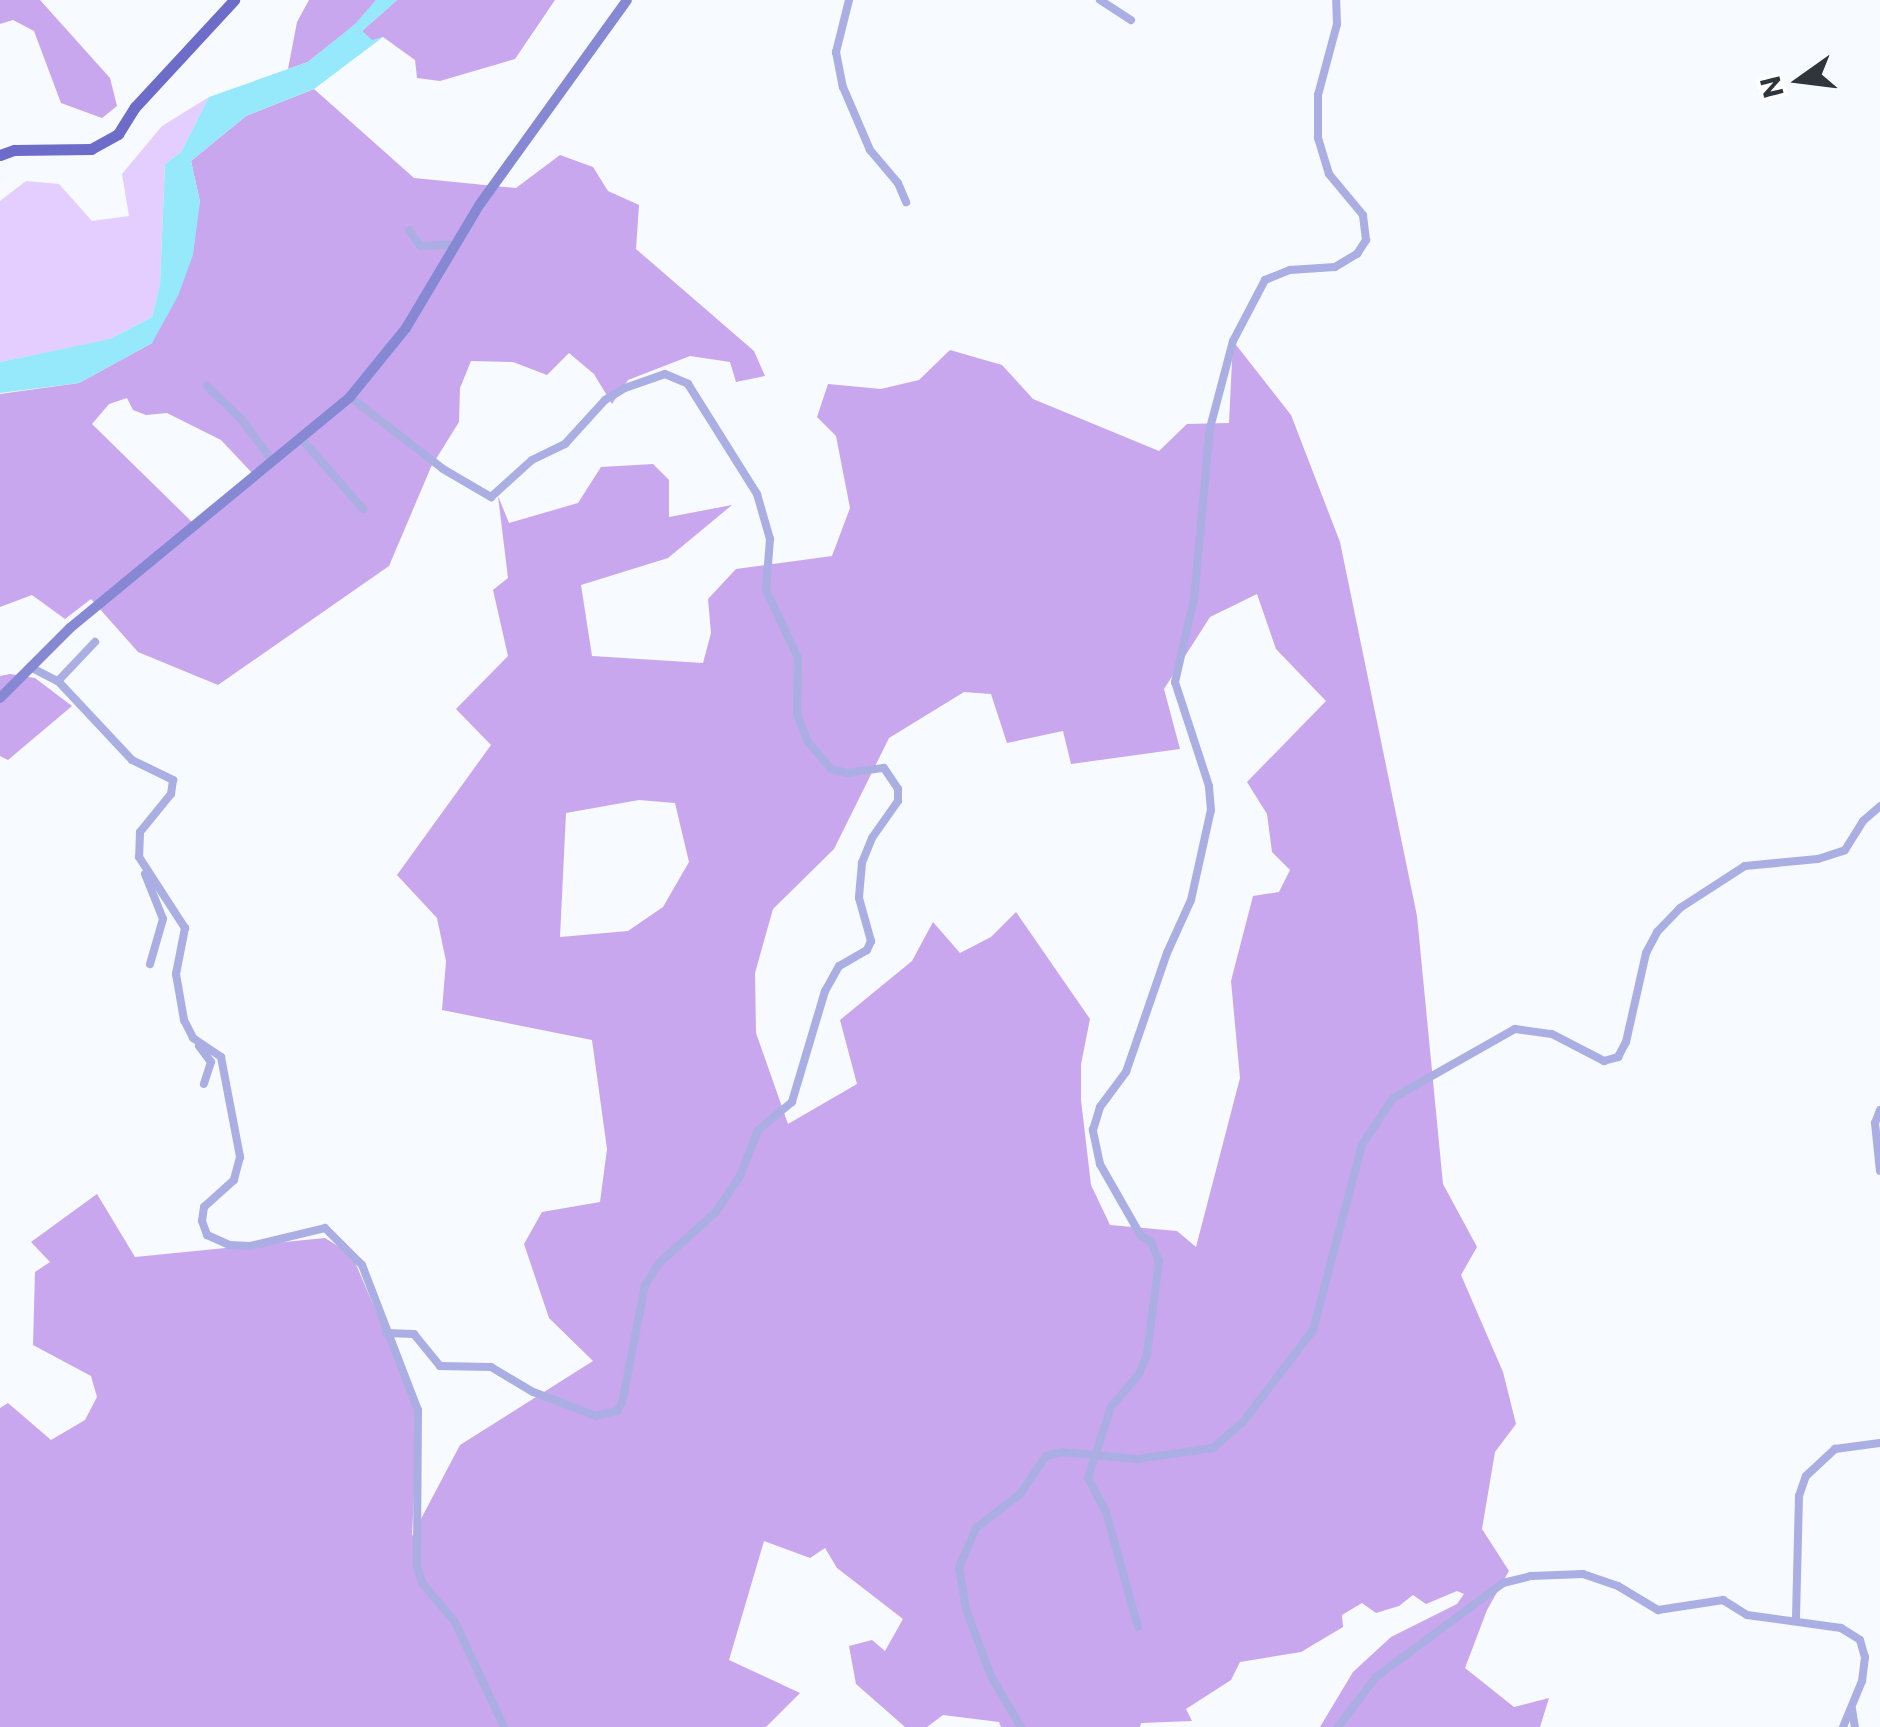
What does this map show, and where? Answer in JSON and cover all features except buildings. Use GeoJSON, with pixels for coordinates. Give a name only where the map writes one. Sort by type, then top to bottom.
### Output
{"type":"FeatureCollection","features":[{"type":"Feature","properties":{"kind":"main road"},"geometry":{"type":"LineString","coordinates":[[0,155],[14,150],[90,150],[118,134],[135,107],[234,0]]}},
{"type":"Feature","properties":{"kind":"street"},"geometry":{"type":"LineString","coordinates":[[0,698],[30,667],[299,436],[350,397],[406,328],[456,245],[627,0]]}},
{"type":"Feature","properties":{"kind":"street"},"geometry":{"type":"LineString","coordinates":[[849,0],[836,52],[843,88],[870,150],[898,183],[906,202]]}},
{"type":"Feature","properties":{"kind":"street"},"geometry":{"type":"LineString","coordinates":[[1100,0],[1131,20]]}},
{"type":"Feature","properties":{"kind":"street"},"geometry":{"type":"LineString","coordinates":[[1138,1627],[1106,1512],[1088,1478],[1111,1407],[1139,1374],[1147,1354],[1159,1261],[1100,1164],[1093,1130],[1100,1107],[1126,1072],[1166,953],[1190,900],[1211,810],[1209,786],[1175,682],[1194,599],[1210,428],[1233,342],[1265,280],[1290,270],[1335,267],[1358,254],[1366,240],[1363,215],[1328,174],[1318,138],[1318,96],[1337,24],[1336,0]]}},
{"type":"Feature","properties":{"kind":"street"},"geometry":{"type":"LineString","coordinates":[[409,230],[420,246],[456,245]]}},
{"type":"Feature","properties":{"kind":"street"},"geometry":{"type":"LineString","coordinates":[[350,397],[443,469],[492,497],[532,460],[565,444],[606,400],[625,388],[664,374],[688,384],[757,494],[770,539],[766,590],[798,658],[796,713],[807,741],[832,769],[847,773],[884,768],[898,789],[898,800],[872,838],[862,862],[860,898],[872,940],[866,950],[839,966],[831,980],[792,1102],[758,1130],[740,1176],[716,1213],[660,1263],[645,1285],[617,1411],[596,1416],[533,1392],[491,1367],[440,1366],[414,1334],[386,1333]]}},
{"type":"Feature","properties":{"kind":"street"},"geometry":{"type":"LineString","coordinates":[[207,386],[242,420],[271,460]]}},
{"type":"Feature","properties":{"kind":"street"},"geometry":{"type":"LineString","coordinates":[[299,436],[364,509]]}},
{"type":"Feature","properties":{"kind":"street"},"geometry":{"type":"LineString","coordinates":[[58,682],[94,642]]}},
{"type":"Feature","properties":{"kind":"street"},"geometry":{"type":"LineString","coordinates":[[30,667],[58,682],[132,760],[174,780],[171,794],[140,832],[139,857],[163,919],[150,964]]}},
{"type":"Feature","properties":{"kind":"street"},"geometry":{"type":"LineString","coordinates":[[1021,1727],[991,1676],[966,1609],[959,1566],[976,1528],[1020,1494],[1046,1456],[1097,1453],[1136,1459],[1193,1455],[1214,1448],[1243,1422],[1313,1330],[1362,1145],[1393,1098],[1515,1028],[1552,1034],[1604,1060],[1618,1057],[1626,1042],[1646,954],[1657,932],[1680,908],[1745,866],[1818,859],[1845,850],[1863,821],[1880,806]]}},
{"type":"Feature","properties":{"kind":"street"},"geometry":{"type":"LineString","coordinates":[[139,857],[184,928],[177,987],[193,1038],[210,1062],[204,1084]]}},
{"type":"Feature","properties":{"kind":"street"},"geometry":{"type":"LineString","coordinates":[[193,1038],[221,1058],[240,1157],[234,1180],[204,1208],[202,1221],[207,1234],[229,1245],[250,1246],[312,1228],[325,1228],[362,1265],[418,1410],[417,1567],[424,1584],[455,1622],[504,1727]]}},
{"type":"Feature","properties":{"kind":"street"},"geometry":{"type":"LineString","coordinates":[[1880,1110],[1875,1123],[1880,1170]]}},
{"type":"Feature","properties":{"kind":"street"},"geometry":{"type":"LineString","coordinates":[[1796,1618],[1799,1496],[1806,1476],[1835,1449],[1880,1443]]}},
{"type":"Feature","properties":{"kind":"street"},"geometry":{"type":"LineString","coordinates":[[1338,1727],[1376,1677],[1504,1582],[1531,1576],[1583,1574],[1618,1586],[1658,1610],[1723,1600],[1747,1615],[1781,1622],[1796,1618],[1841,1628],[1860,1640],[1865,1657],[1844,1727]]}},
{"type":"Feature","properties":{"kind":"street"},"geometry":{"type":"LineString","coordinates":[[1852,1709],[1855,1727]]}},
{"type":"Feature","properties":{"kind":"shaded area"},"geometry":{"type":"Polygon","coordinates":[[[0,0],[40,0],[110,78],[117,106],[102,118],[61,103],[34,31],[13,20],[0,24],[0,0]]]}},
{"type":"Feature","properties":{"kind":"shaded area"},"geometry":{"type":"Polygon","coordinates":[[[309,0],[376,0],[362,19],[308,62],[288,69],[297,22],[309,0]]]}},
{"type":"Feature","properties":{"kind":"shaded area"},"geometry":{"type":"Polygon","coordinates":[[[397,0],[555,0],[515,59],[440,81],[417,78],[415,60],[383,37],[372,41],[362,31],[397,0]]]}},
{"type":"Feature","properties":{"kind":"shaded area"},"geometry":{"type":"Polygon","coordinates":[[[314,89],[414,178],[516,188],[560,155],[593,167],[608,191],[639,205],[636,249],[754,351],[765,376],[736,382],[730,362],[690,356],[628,380],[612,404],[594,374],[569,353],[547,375],[513,362],[471,361],[460,388],[459,422],[431,467],[389,566],[218,685],[138,652],[91,599],[65,619],[32,595],[0,607],[0,394],[79,383],[152,343],[200,202],[191,161],[246,116],[314,89]],[[127,398],[109,404],[92,424],[192,522],[253,474],[221,440],[167,413],[146,415],[133,410],[127,398]]]}},
{"type":"Feature","properties":{"kind":"shaded area"},"geometry":{"type":"Polygon","coordinates":[[[209,97],[181,152],[165,164],[160,284],[152,317],[108,340],[0,362],[0,201],[26,181],[59,184],[92,221],[129,216],[122,174],[162,126],[209,97]]]}},
{"type":"Feature","properties":{"kind":"shaded area"},"geometry":{"type":"Polygon","coordinates":[[[1233,341],[1291,415],[1340,542],[1417,916],[1443,1184],[1477,1247],[1461,1275],[1503,1372],[1516,1424],[1495,1452],[1482,1529],[1509,1571],[1487,1610],[1465,1668],[1514,1707],[1549,1698],[1540,1727],[1320,1727],[1353,1672],[1391,1637],[1457,1604],[1464,1594],[1457,1591],[1426,1604],[1413,1595],[1399,1606],[1376,1613],[1362,1603],[1342,1615],[1343,1627],[1301,1652],[1240,1662],[1231,1680],[1186,1709],[1192,1721],[1141,1723],[1140,1727],[1001,1727],[999,1722],[943,1715],[927,1727],[905,1727],[856,1684],[849,1646],[872,1640],[885,1651],[903,1619],[837,1568],[825,1548],[810,1558],[764,1541],[729,1660],[800,1693],[766,1727],[0,1727],[0,1408],[8,1403],[51,1440],[85,1420],[97,1397],[91,1376],[33,1345],[35,1272],[50,1262],[31,1242],[97,1194],[135,1257],[325,1238],[352,1255],[418,1410],[412,1536],[460,1445],[593,1361],[549,1318],[524,1244],[542,1212],[600,1202],[607,1149],[592,1040],[442,1010],[446,961],[437,918],[397,875],[491,745],[456,709],[508,656],[493,590],[508,578],[498,496],[509,523],[578,503],[601,467],[653,464],[669,480],[669,517],[732,505],[668,558],[581,585],[592,656],[703,663],[711,633],[708,599],[736,569],[832,556],[850,508],[836,436],[817,417],[828,384],[881,389],[919,380],[950,350],[1002,365],[1033,399],[1159,451],[1187,424],[1229,423],[1233,341]],[[1257,594],[1210,617],[1164,689],[1180,749],[1071,764],[1063,731],[1007,743],[991,694],[964,692],[889,738],[834,849],[773,909],[755,973],[756,1033],[788,1124],[857,1084],[840,1020],[912,961],[933,922],[960,953],[991,937],[1016,912],[1090,1019],[1081,1064],[1081,1100],[1091,1185],[1110,1225],[1177,1231],[1196,1247],[1240,1078],[1231,981],[1253,896],[1279,892],[1290,870],[1272,852],[1267,814],[1247,782],[1326,701],[1276,649],[1257,594]],[[639,800],[566,813],[560,937],[628,931],[663,907],[689,862],[675,803],[639,800]]]}},
{"type":"Feature","properties":{"kind":"shaded area"},"geometry":{"type":"Polygon","coordinates":[[[0,676],[35,678],[72,706],[8,760],[0,756],[0,676]]]}},
{"type":"Feature","properties":{"kind":"water"},"geometry":{"type":"Polygon","coordinates":[[[376,0],[397,0],[362,31],[372,40],[383,37],[314,89],[246,116],[191,161],[200,202],[193,255],[178,296],[152,343],[79,383],[0,393],[0,362],[110,339],[152,317],[160,284],[165,164],[181,152],[209,97],[308,62],[355,24],[376,0]]]}}]}
